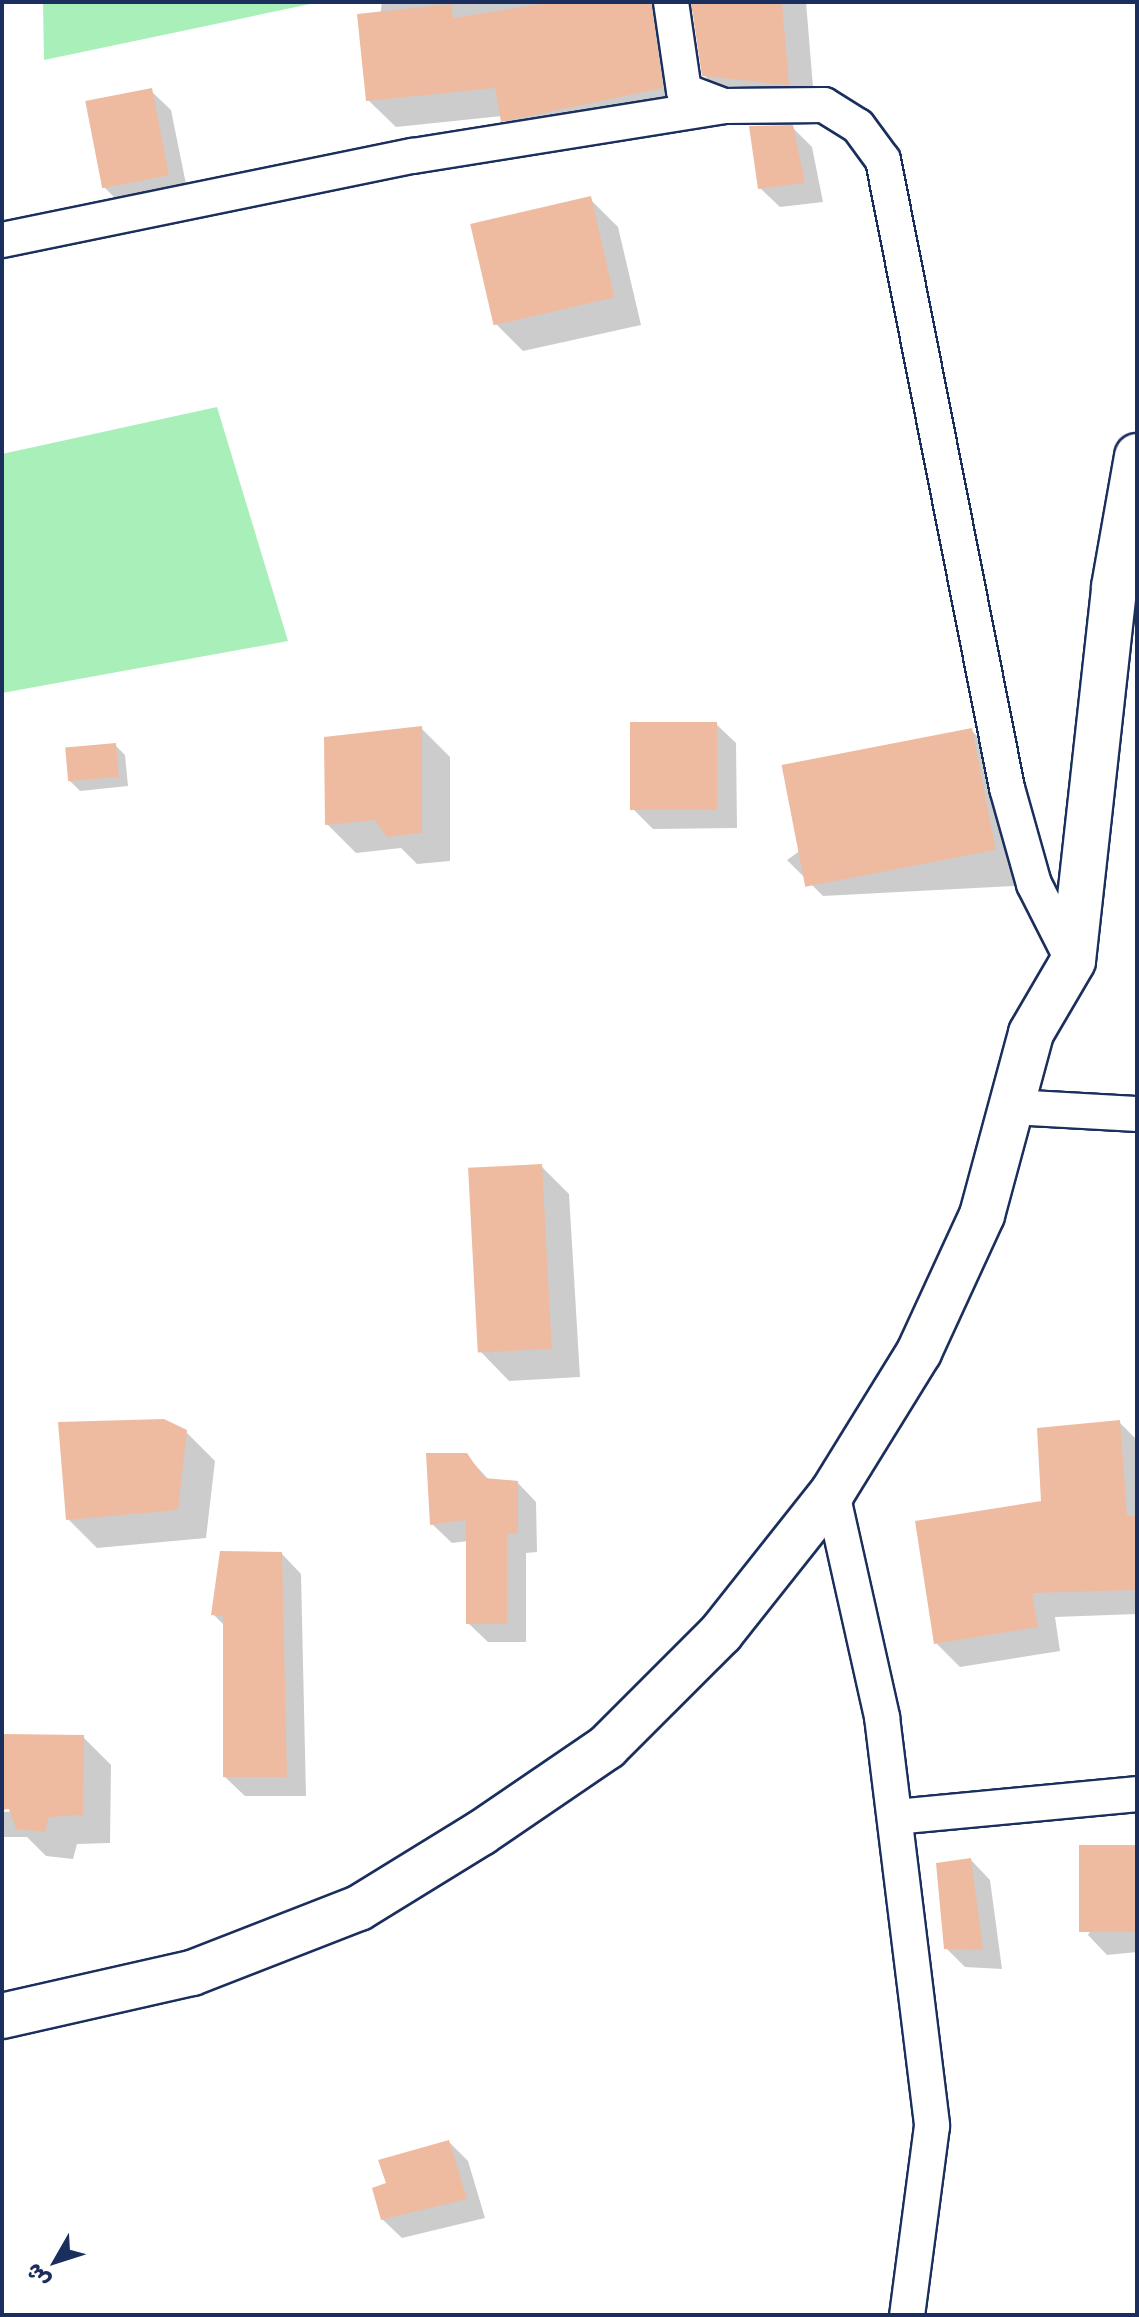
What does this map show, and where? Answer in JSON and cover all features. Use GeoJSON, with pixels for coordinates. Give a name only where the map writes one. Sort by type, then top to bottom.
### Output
{"type":"FeatureCollection","features":[{"type":"Feature","properties":{"kind":"main road"},"geometry":{"type":"LineString","coordinates":[[2,2016],[192,1973],[359,1908],[481,1833],[607,1747],[721,1633],[832,1493],[919,1352],[982,1215],[1031,1033],[1073,961],[1114,587],[1137,456]]}},
{"type":"Feature","properties":{"kind":"street"},"geometry":{"type":"LineString","coordinates":[[671,2],[684,91],[725,106]]}},
{"type":"Feature","properties":{"kind":"street"},"geometry":{"type":"LineString","coordinates":[[2,240],[413,156],[725,106],[824,105],[858,126],[883,160],[1007,788],[1034,884],[1073,961]]}},
{"type":"Feature","properties":{"kind":"street"},"geometry":{"type":"LineString","coordinates":[[1011,1107],[1137,1114]]}},
{"type":"Feature","properties":{"kind":"street"},"geometry":{"type":"LineString","coordinates":[[832,1493],[866,1620],[895,1817],[932,2126],[907,2315]]}},
{"type":"Feature","properties":{"kind":"street"},"geometry":{"type":"LineString","coordinates":[[895,1817],[1137,1794]]}},
{"type":"Feature","properties":{"kind":"green space"},"geometry":{"type":"Polygon","coordinates":[[[43,2],[315,2],[315,3],[44,60],[43,2]]]}},
{"type":"Feature","properties":{"kind":"green space"},"geometry":{"type":"Polygon","coordinates":[[[217,407],[288,641],[2,693],[2,454],[217,407]]]}},
{"type":"Feature","properties":{"kind":"building"},"geometry":{"type":"Polygon","coordinates":[[[553,2],[651,2],[663,88],[501,122],[495,88],[366,101],[357,14],[451,4],[453,18],[553,2]]]}},
{"type":"Feature","properties":{"kind":"building"},"geometry":{"type":"Polygon","coordinates":[[[691,2],[782,2],[789,85],[702,76],[691,2]]]}},
{"type":"Feature","properties":{"kind":"building"},"geometry":{"type":"Polygon","coordinates":[[[152,88],[169,175],[102,188],[85,101],[152,88]]]}},
{"type":"Feature","properties":{"kind":"building"},"geometry":{"type":"Polygon","coordinates":[[[793,125],[805,183],[758,189],[749,126],[793,125]]]}},
{"type":"Feature","properties":{"kind":"building"},"geometry":{"type":"Polygon","coordinates":[[[591,196],[614,297],[494,325],[470,224],[591,196]]]}},
{"type":"Feature","properties":{"kind":"building"},"geometry":{"type":"Polygon","coordinates":[[[630,722],[717,722],[717,810],[630,810],[630,722]]]}},
{"type":"Feature","properties":{"kind":"building"},"geometry":{"type":"Polygon","coordinates":[[[422,726],[422,833],[387,837],[375,820],[325,825],[324,737],[422,726]]]}},
{"type":"Feature","properties":{"kind":"building"},"geometry":{"type":"Polygon","coordinates":[[[972,728],[996,850],[805,887],[782,765],[972,728]]]}},
{"type":"Feature","properties":{"kind":"building"},"geometry":{"type":"Polygon","coordinates":[[[116,743],[119,777],[68,781],[65,747],[116,743]]]}},
{"type":"Feature","properties":{"kind":"building"},"geometry":{"type":"Polygon","coordinates":[[[542,1164],[552,1349],[478,1353],[468,1168],[542,1164]]]}},
{"type":"Feature","properties":{"kind":"building"},"geometry":{"type":"Polygon","coordinates":[[[164,1419],[187,1430],[178,1510],[66,1520],[58,1422],[164,1419]]]}},
{"type":"Feature","properties":{"kind":"building"},"geometry":{"type":"Polygon","coordinates":[[[1120,1420],[1127,1516],[1137,1516],[1137,1590],[1032,1593],[1038,1627],[934,1644],[915,1521],[1041,1501],[1037,1428],[1120,1420]]]}},
{"type":"Feature","properties":{"kind":"building"},"geometry":{"type":"Polygon","coordinates":[[[426,1453],[467,1453],[484,1478],[518,1481],[518,1534],[507,1534],[507,1624],[466,1624],[466,1520],[430,1525],[426,1453]]]}},
{"type":"Feature","properties":{"kind":"building"},"geometry":{"type":"Polygon","coordinates":[[[220,1551],[282,1552],[287,1777],[223,1777],[223,1616],[211,1615],[220,1551]]]}},
{"type":"Feature","properties":{"kind":"building"},"geometry":{"type":"Polygon","coordinates":[[[2,1734],[84,1735],[83,1815],[49,1817],[45,1832],[16,1829],[9,1809],[2,1810],[2,1734]]]}},
{"type":"Feature","properties":{"kind":"building"},"geometry":{"type":"Polygon","coordinates":[[[1079,1845],[1137,1845],[1137,1932],[1079,1932],[1079,1845]]]}},
{"type":"Feature","properties":{"kind":"building"},"geometry":{"type":"Polygon","coordinates":[[[971,1858],[983,1950],[944,1949],[936,1863],[971,1858]]]}},
{"type":"Feature","properties":{"kind":"building"},"geometry":{"type":"Polygon","coordinates":[[[449,2140],[467,2199],[381,2220],[372,2188],[386,2183],[378,2160],[449,2140]]]}}]}
